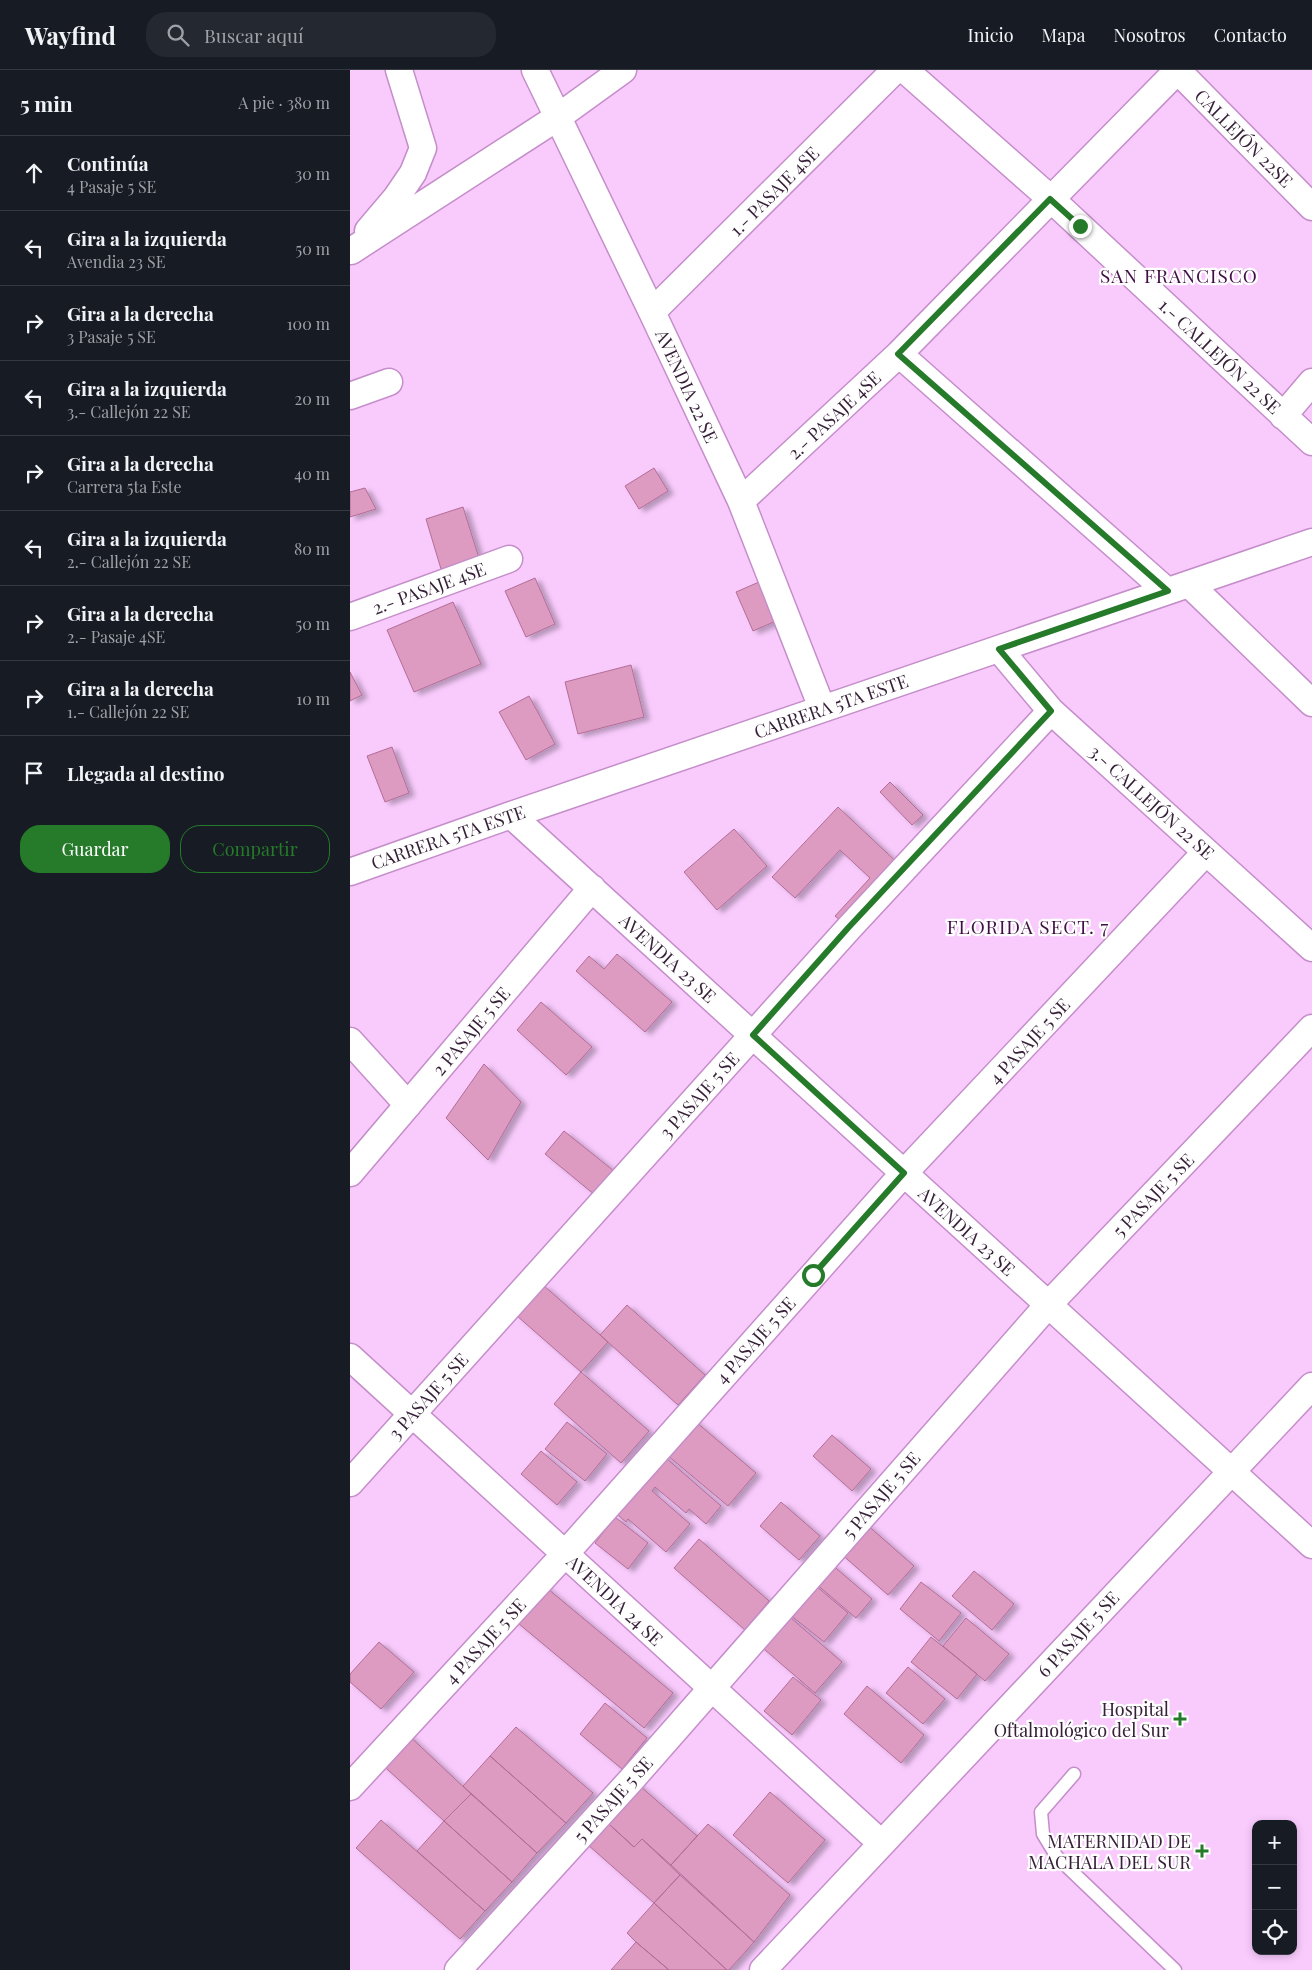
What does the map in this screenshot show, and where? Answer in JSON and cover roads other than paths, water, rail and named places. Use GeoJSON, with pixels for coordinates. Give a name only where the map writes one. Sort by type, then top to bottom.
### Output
{"type":"FeatureCollection","features":[{"type":"Feature","properties":{"kind":"street"},"geometry":{"type":"LineString","coordinates":[[351,251],[396,198],[413,173],[423,148],[399,70]]}},
{"type":"Feature","properties":{"kind":"street","name":"AVENDIA 22 SE"},"geometry":{"type":"LineString","coordinates":[[535,70],[741,501],[822,708]]}},
{"type":"Feature","properties":{"kind":"street"},"geometry":{"type":"LineString","coordinates":[[351,251],[558,116],[622,70]]}},
{"type":"Feature","properties":{"kind":"street","name":"1.- PASAJE 4SE"},"geometry":{"type":"LineString","coordinates":[[652,312],[895,70]]}},
{"type":"Feature","properties":{"kind":"street","name":"1.- CALLEJÓN 22 SE"},"geometry":{"type":"LineString","coordinates":[[905,70],[1050,199],[1312,442]]}},
{"type":"Feature","properties":{"kind":"street","name":"2.- PASAJE 4SE"},"geometry":{"type":"LineString","coordinates":[[741,501],[898,354],[1177,70]]}},
{"type":"Feature","properties":{"kind":"street","name":"CALLEJÓN 22SE"},"geometry":{"type":"LineString","coordinates":[[1177,70],[1312,207]]}},
{"type":"Feature","properties":{"kind":"street"},"geometry":{"type":"LineString","coordinates":[[898,354],[1178,587],[1312,703]]}},
{"type":"Feature","properties":{"kind":"street"},"geometry":{"type":"LineString","coordinates":[[350,396],[389,382]]}},
{"type":"Feature","properties":{"kind":"street"},"geometry":{"type":"LineString","coordinates":[[1283,416],[1312,382]]}},
{"type":"Feature","properties":{"kind":"street","name":"CARRERA 5TA ESTE"},"geometry":{"type":"LineString","coordinates":[[350,872],[822,708],[1312,542]]}},
{"type":"Feature","properties":{"kind":"street","name":"2.- PASAJE 4SE"},"geometry":{"type":"LineString","coordinates":[[350,617],[509,559]]}},
{"type":"Feature","properties":{"kind":"street","name":"3.- CALLEJÓN 22 SE"},"geometry":{"type":"LineString","coordinates":[[999,649],[1051,711],[1312,948]]}},
{"type":"Feature","properties":{"kind":"street","name":"3 PASAJE 5 SE"},"geometry":{"type":"LineString","coordinates":[[350,1483],[848,928],[1051,711]]}},
{"type":"Feature","properties":{"kind":"street","name":"AVENDIA 23 SE"},"geometry":{"type":"LineString","coordinates":[[511,815],[1312,1545]]}},
{"type":"Feature","properties":{"kind":"street","name":"4 PASAJE 5 SE"},"geometry":{"type":"LineString","coordinates":[[350,1787],[565,1554],[904,1173],[1206,852]]}},
{"type":"Feature","properties":{"kind":"street","name":"2 PASAJE 5 SE"},"geometry":{"type":"LineString","coordinates":[[350,1173],[592,888]]}},
{"type":"Feature","properties":{"kind":"street","name":"5 PASAJE 5 SE"},"geometry":{"type":"LineString","coordinates":[[458,1970],[712,1689],[1048,1305],[1312,1028]]}},
{"type":"Feature","properties":{"kind":"street"},"geometry":{"type":"LineString","coordinates":[[350,1042],[408,1105]]}},
{"type":"Feature","properties":{"kind":"street","name":"AVENDIA 24 SE"},"geometry":{"type":"LineString","coordinates":[[350,1357],[880,1843]]}},
{"type":"Feature","properties":{"kind":"street","name":"6 PASAJE 5 SE"},"geometry":{"type":"LineString","coordinates":[[762,1970],[1312,1386]]}},
{"type":"Feature","properties":{"kind":"lane"},"geometry":{"type":"LineString","coordinates":[[1074,1774],[1041,1812],[1043,1834],[1057,1857],[1175,1970]]}},
{"type":"Feature","properties":{"kind":"place","name":"Hospital Oftalmológico del Sur"},"geometry":{"type":"Point","coordinates":[1180,1719]}},
{"type":"Feature","properties":{"kind":"place","name":"MATERNIDAD DE MACHALA DEL SUR"},"geometry":{"type":"Point","coordinates":[1202,1851]}},
{"type":"Feature","properties":{"kind":"district","name":"SAN FRANCISCO"},"geometry":{"type":"Point","coordinates":[1179,275]}},
{"type":"Feature","properties":{"kind":"district","name":"FLORIDA SECT. 7"},"geometry":{"type":"Point","coordinates":[1028,926]}}]}
